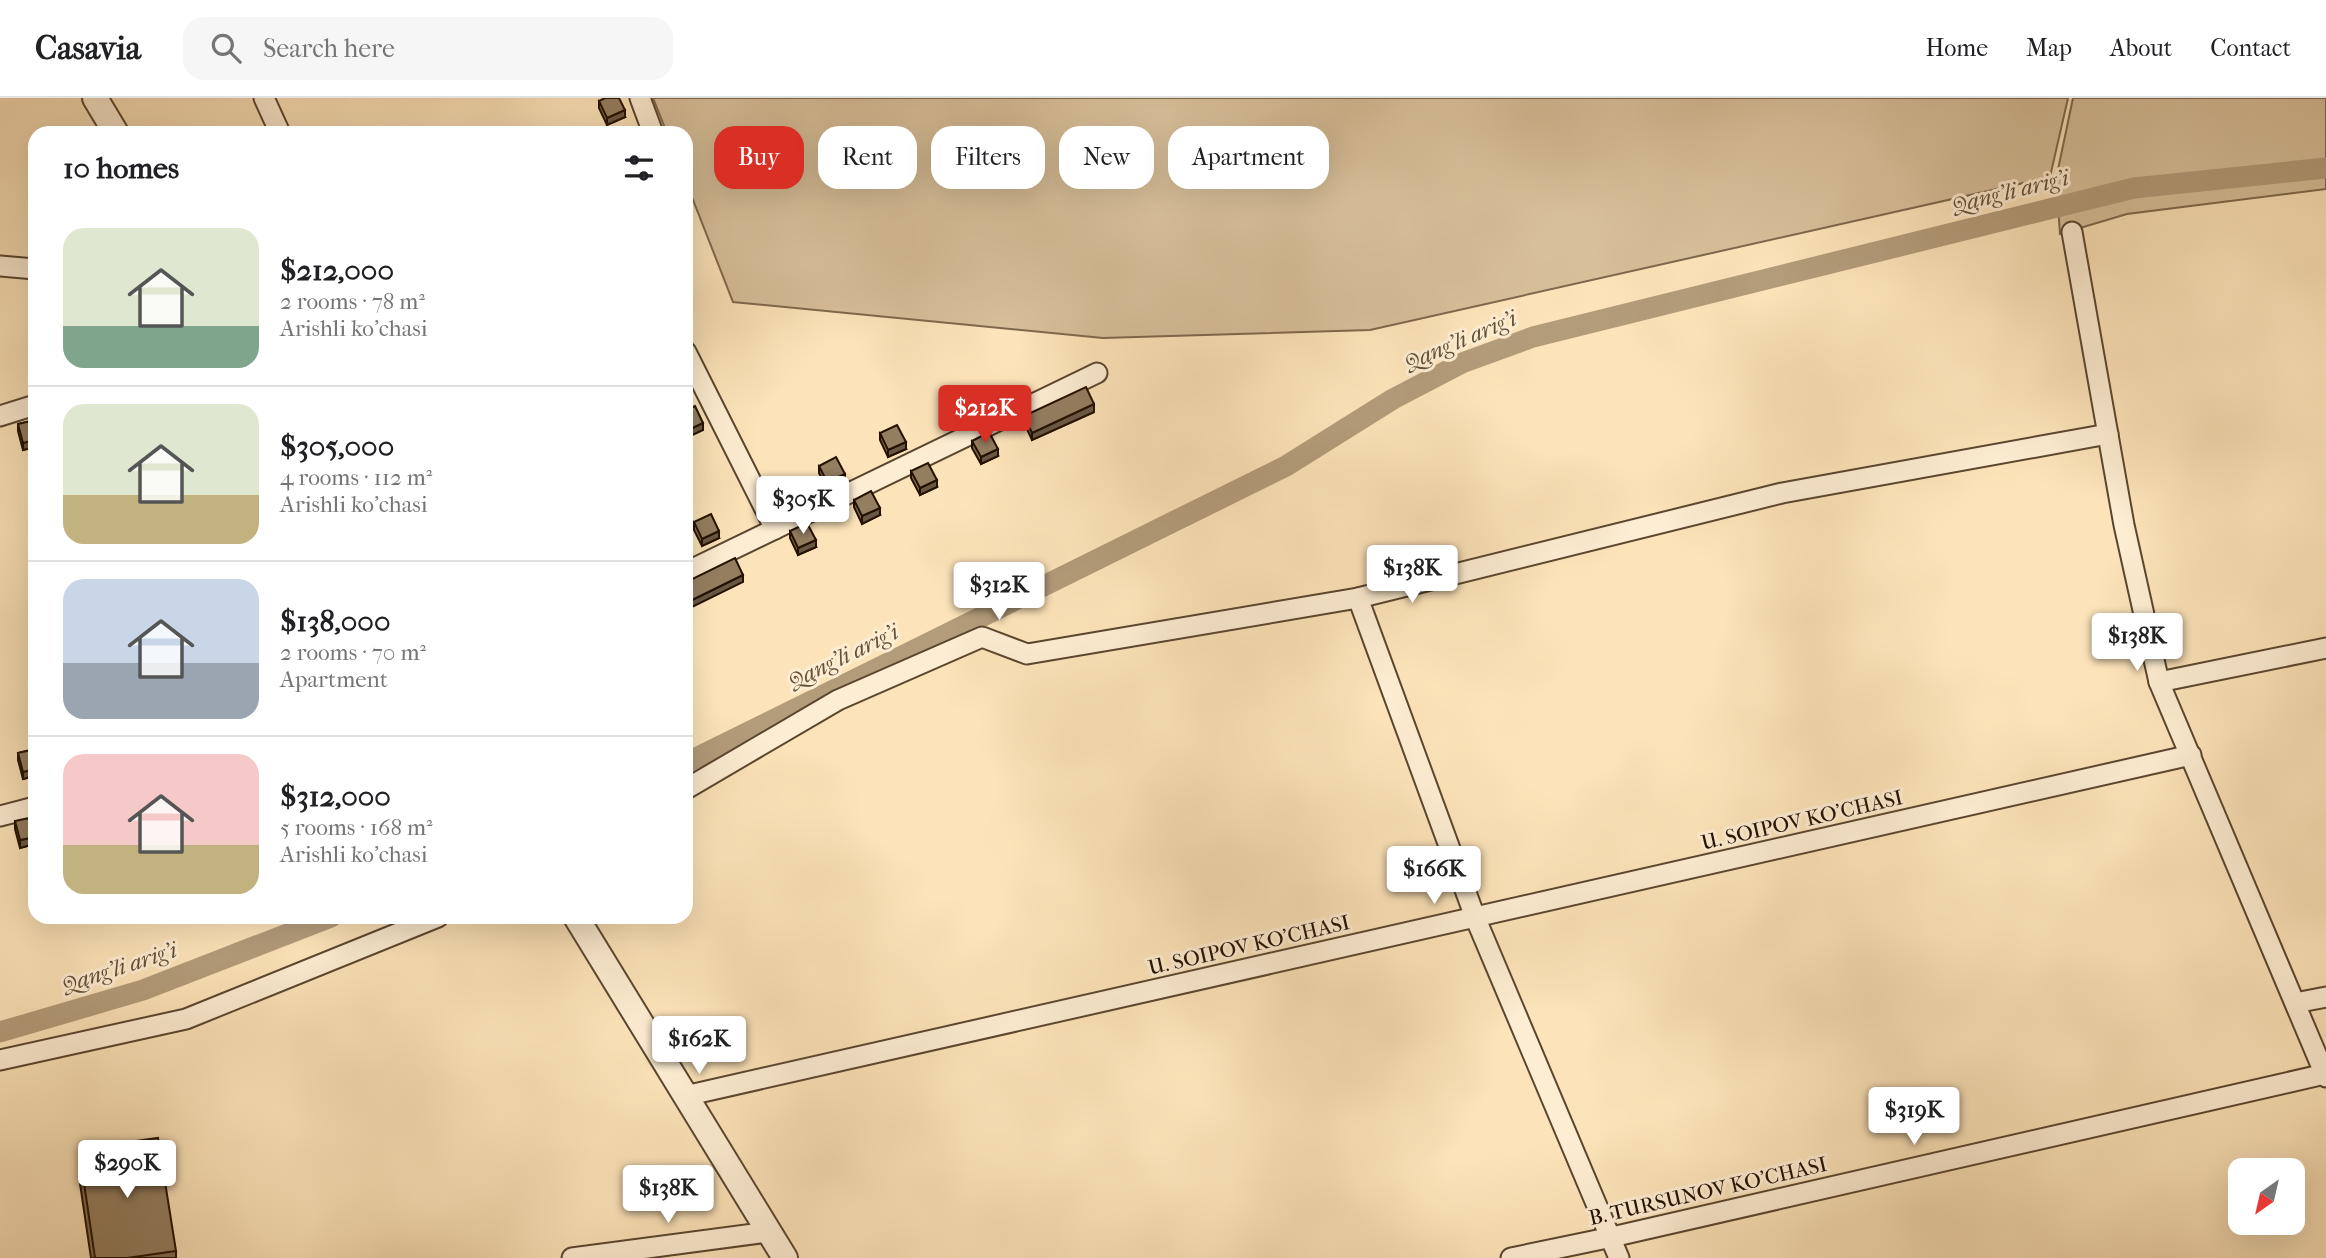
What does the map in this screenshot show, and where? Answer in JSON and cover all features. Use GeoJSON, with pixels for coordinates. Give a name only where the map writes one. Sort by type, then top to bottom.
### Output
{"type":"FeatureCollection","features":[{"type":"Feature","properties":{"kind":"street"},"geometry":{"type":"LineString","coordinates":[[95,98],[112,126]]}},
{"type":"Feature","properties":{"kind":"street"},"geometry":{"type":"LineString","coordinates":[[264,98],[277,126]]}},
{"type":"Feature","properties":{"kind":"street"},"geometry":{"type":"LineString","coordinates":[[640,98],[650,126]]}},
{"type":"Feature","properties":{"kind":"street"},"geometry":{"type":"LineString","coordinates":[[2071,232],[2124,525],[2159,681],[2325,1075]]}},
{"type":"Feature","properties":{"kind":"street"},"geometry":{"type":"LineString","coordinates":[[0,266],[28,268]]}},
{"type":"Feature","properties":{"kind":"street"},"geometry":{"type":"LineString","coordinates":[[693,366],[775,529]]}},
{"type":"Feature","properties":{"kind":"street"},"geometry":{"type":"LineString","coordinates":[[693,569],[1097,373]]}},
{"type":"Feature","properties":{"kind":"street"},"geometry":{"type":"LineString","coordinates":[[0,416],[28,407]]}},
{"type":"Feature","properties":{"kind":"street"},"geometry":{"type":"LineString","coordinates":[[693,785],[838,700],[982,638],[1027,654],[1358,598],[1782,494],[2108,434]]}},
{"type":"Feature","properties":{"kind":"street"},"geometry":{"type":"LineString","coordinates":[[1358,598],[1475,917],[1619,1258]]}},
{"type":"Feature","properties":{"kind":"street"},"geometry":{"type":"LineString","coordinates":[[2159,681],[2326,648]]}},
{"type":"Feature","properties":{"kind":"street","name":"U. SOIPOV KO'CHASI"},"geometry":{"type":"LineString","coordinates":[[685,1096],[2191,755]]}},
{"type":"Feature","properties":{"kind":"street"},"geometry":{"type":"LineString","coordinates":[[0,816],[28,809]]}},
{"type":"Feature","properties":{"kind":"street"},"geometry":{"type":"LineString","coordinates":[[0,1060],[186,1018],[421,924]]}},
{"type":"Feature","properties":{"kind":"street"},"geometry":{"type":"LineString","coordinates":[[580,924],[785,1258]]}},
{"type":"Feature","properties":{"kind":"street"},"geometry":{"type":"LineString","coordinates":[[2295,1003],[2326,997]]}},
{"type":"Feature","properties":{"kind":"street","name":"B. TURSUNOV KO'CHASI"},"geometry":{"type":"LineString","coordinates":[[1511,1258],[2325,1075]]}},
{"type":"Feature","properties":{"kind":"street"},"geometry":{"type":"LineString","coordinates":[[572,1258],[768,1232]]}},
{"type":"Feature","properties":{"kind":"shaded area"},"geometry":{"type":"Polygon","coordinates":[[[653,98],[2068,98],[2050,177],[1370,330],[1103,338],[733,302],[693,200],[693,126],[664,126],[653,98]]]}},
{"type":"Feature","properties":{"kind":"shaded area"},"geometry":{"type":"Polygon","coordinates":[[[2073,98],[2326,98],[2326,189],[2127,214],[2060,234],[2056,179],[2073,98]]]}},
{"type":"Feature","properties":{"kind":"building"},"geometry":{"type":"Polygon","coordinates":[[[619,98],[625,110],[607,118],[599,101],[619,98]]]}},
{"type":"Feature","properties":{"kind":"building"},"geometry":{"type":"Polygon","coordinates":[[[1086,387],[1094,404],[1032,433],[1024,416],[1086,387]]]}},
{"type":"Feature","properties":{"kind":"building"},"geometry":{"type":"Polygon","coordinates":[[[695,406],[703,423],[693,428],[695,406]]]}},
{"type":"Feature","properties":{"kind":"building"},"geometry":{"type":"Polygon","coordinates":[[[28,422],[28,442],[23,443],[18,424],[28,422]]]}},
{"type":"Feature","properties":{"kind":"building"},"geometry":{"type":"Polygon","coordinates":[[[897,425],[906,442],[888,450],[880,433],[897,425]]]}},
{"type":"Feature","properties":{"kind":"building"},"geometry":{"type":"Polygon","coordinates":[[[989,432],[998,449],[981,457],[972,441],[989,432]]]}},
{"type":"Feature","properties":{"kind":"building"},"geometry":{"type":"Polygon","coordinates":[[[836,457],[845,474],[827,482],[819,466],[836,457]]]}},
{"type":"Feature","properties":{"kind":"building"},"geometry":{"type":"Polygon","coordinates":[[[928,463],[937,480],[920,488],[911,471],[928,463]]]}},
{"type":"Feature","properties":{"kind":"building"},"geometry":{"type":"Polygon","coordinates":[[[871,491],[880,508],[862,516],[854,500],[871,491]]]}},
{"type":"Feature","properties":{"kind":"building"},"geometry":{"type":"Polygon","coordinates":[[[711,514],[719,531],[702,539],[694,522],[711,514]]]}},
{"type":"Feature","properties":{"kind":"building"},"geometry":{"type":"Polygon","coordinates":[[[807,523],[816,540],[798,548],[790,531],[807,523]]]}},
{"type":"Feature","properties":{"kind":"building"},"geometry":{"type":"Polygon","coordinates":[[[735,558],[743,575],[693,600],[693,579],[735,558]]]}},
{"type":"Feature","properties":{"kind":"building"},"geometry":{"type":"Polygon","coordinates":[[[28,751],[28,771],[23,772],[18,753],[28,751]]]}},
{"type":"Feature","properties":{"kind":"building"},"geometry":{"type":"Polygon","coordinates":[[[28,818],[28,838],[20,840],[15,821],[28,818]]]}},
{"type":"Feature","properties":{"kind":"building"},"geometry":{"type":"Polygon","coordinates":[[[158,1138],[176,1251],[127,1258],[95,1258],[79,1149],[158,1138]]]}},
{"type":"Feature","properties":{"kind":"waterway","name":"Qang'li arig'i"},"geometry":{"type":"LineString","coordinates":[[693,760],[1286,466],[1393,399],[1462,363],[1533,337],[2134,188],[2326,168]]}},
{"type":"Feature","properties":{"kind":"waterway","name":"Qang'li arig'i"},"geometry":{"type":"LineString","coordinates":[[0,1032],[143,990],[313,924]]}}]}
